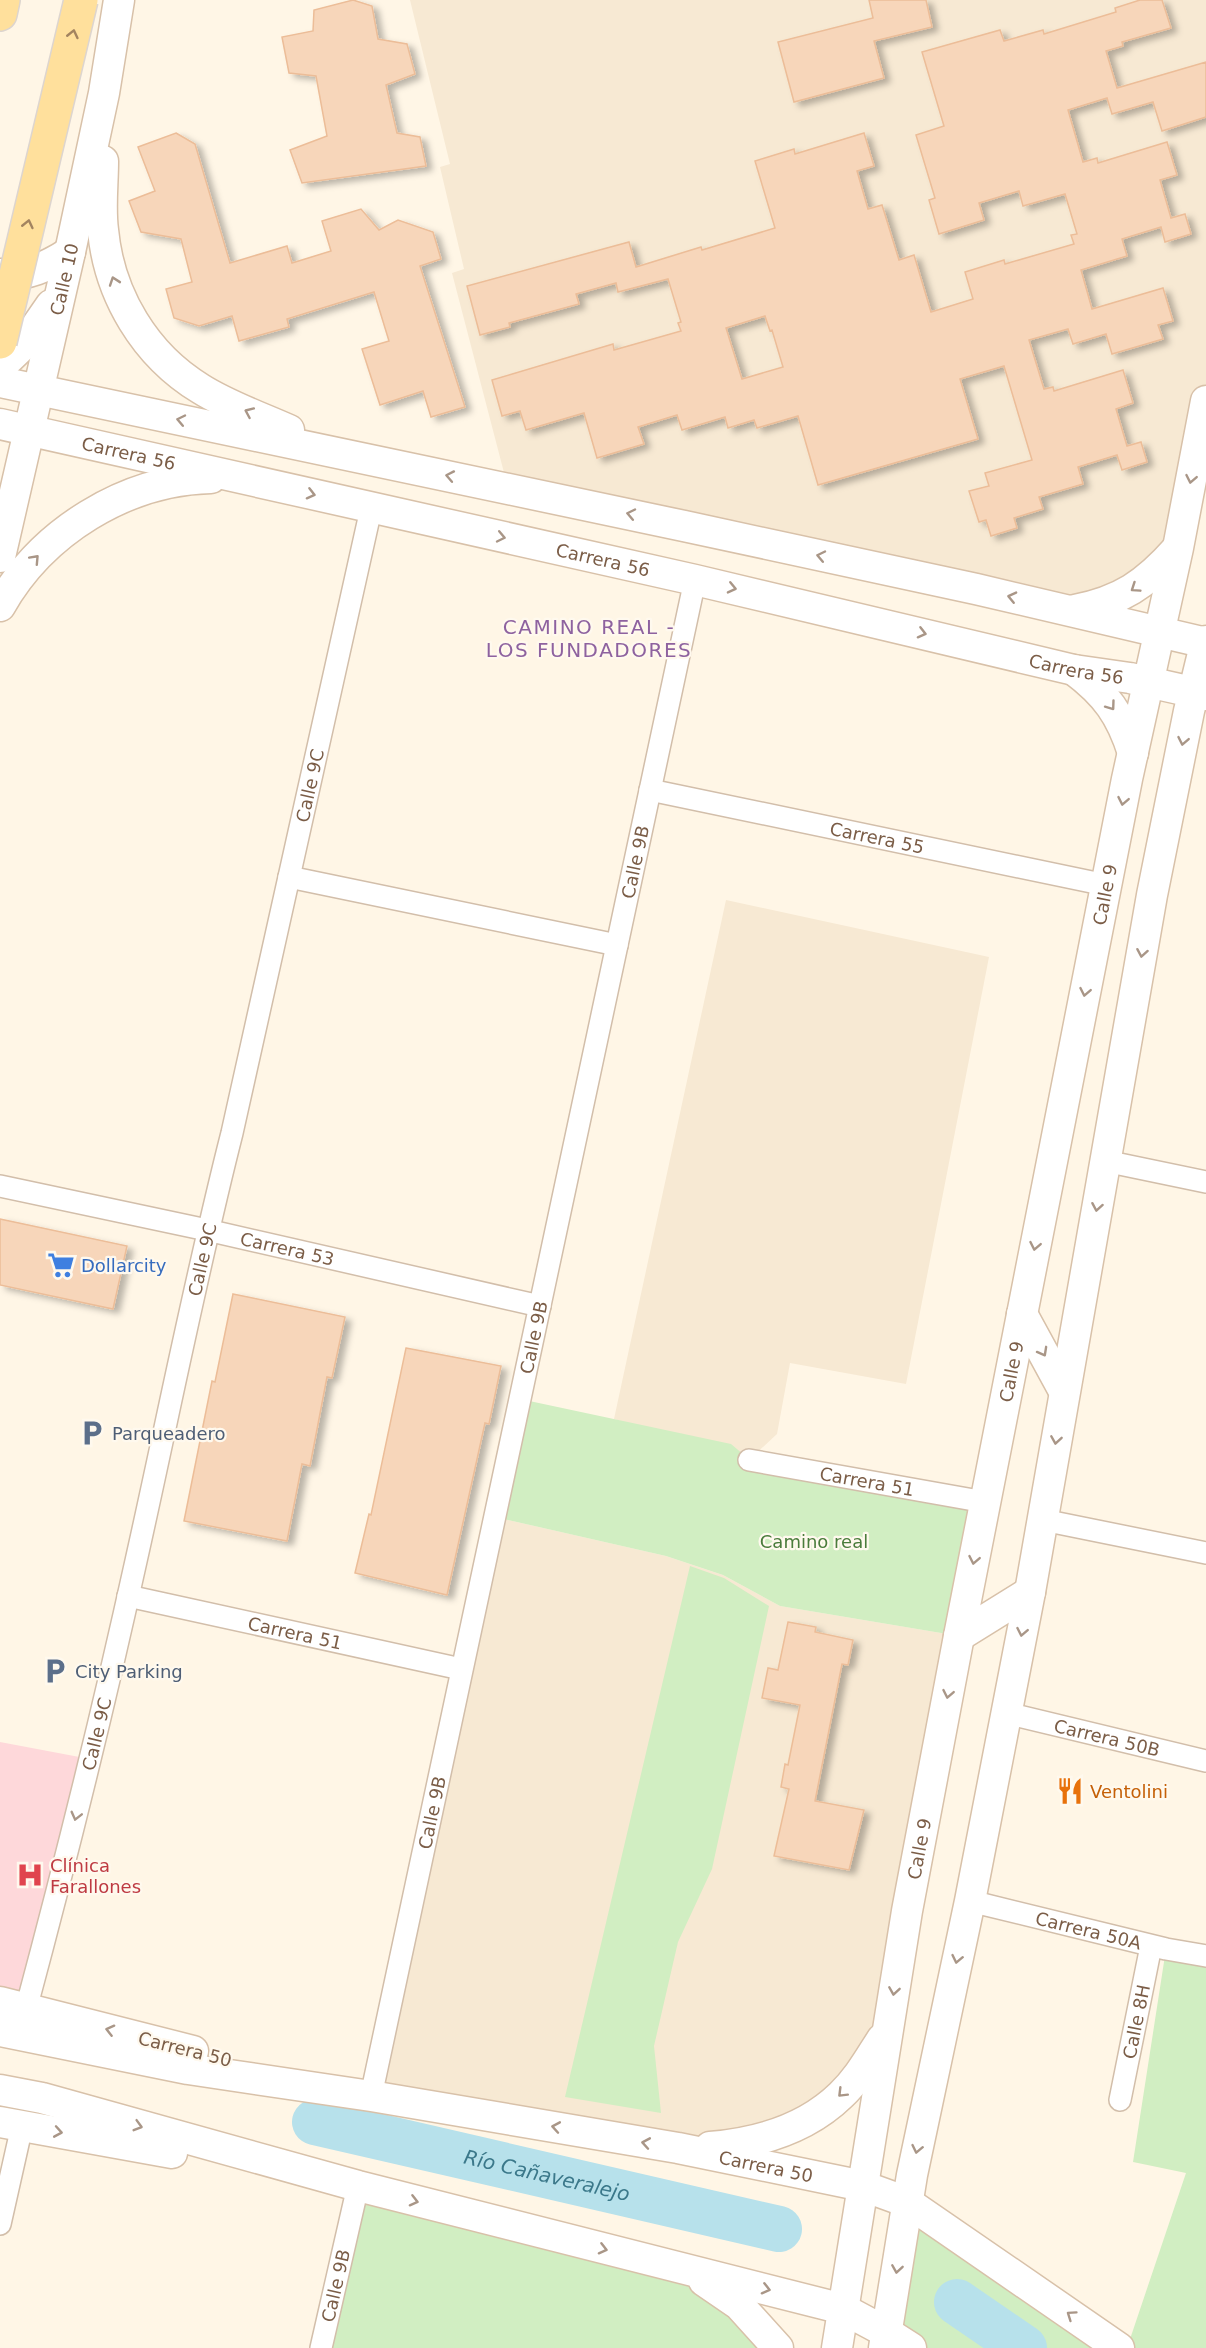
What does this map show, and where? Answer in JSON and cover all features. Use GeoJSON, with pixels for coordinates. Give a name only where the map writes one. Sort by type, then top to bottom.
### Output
{"type":"FeatureCollection","features":[{"type":"Feature","properties":{"kind":"main road"},"geometry":{"type":"LineString","coordinates":[[0,14],[3,0]]}},
{"type":"Feature","properties":{"kind":"main road"},"geometry":{"type":"LineString","coordinates":[[0,342],[81,0]]}},
{"type":"Feature","properties":{"kind":"main road","name":"Calle 10"},"geometry":{"type":"LineString","coordinates":[[2,546],[70,252],[104,93],[119,0]]}},
{"type":"Feature","properties":{"kind":"main road"},"geometry":{"type":"LineString","coordinates":[[104,93],[102,209],[105,250],[119,296],[138,329],[170,367],[202,390],[341,454]]}},
{"type":"Feature","properties":{"kind":"main road"},"geometry":{"type":"LineString","coordinates":[[0,274],[29,273],[51,264],[70,252]]}},
{"type":"Feature","properties":{"kind":"main road"},"geometry":{"type":"LineString","coordinates":[[0,367],[31,335],[62,286]]}},
{"type":"Feature","properties":{"kind":"main road"},"geometry":{"type":"LineString","coordinates":[[0,382],[976,589],[1206,642],[1200,694],[1152,895],[1030,1592],[970,1901],[905,2214],[886,2331]]}},
{"type":"Feature","properties":{"kind":"main road"},"geometry":{"type":"LineString","coordinates":[[0,396],[38,391]]}},
{"type":"Feature","properties":{"kind":"main road","name":"Calle 9"},"geometry":{"type":"LineString","coordinates":[[837,2348],[907,1911],[959,1636],[1106,885],[1147,682],[1178,548],[1206,401]]}},
{"type":"Feature","properties":{"kind":"main road"},"geometry":{"type":"LineString","coordinates":[[0,414],[29,430]]}},
{"type":"Feature","properties":{"kind":"main road","name":"Carrera 56"},"geometry":{"type":"LineString","coordinates":[[0,424],[695,580],[1074,669],[1200,694]]}},
{"type":"Feature","properties":{"kind":"main road"},"geometry":{"type":"LineString","coordinates":[[0,606],[19,577],[51,543],[90,514],[112,503],[134,493],[181,481],[230,478],[254,480]]}},
{"type":"Feature","properties":{"kind":"main road"},"geometry":{"type":"LineString","coordinates":[[0,481],[4,499],[2,546]]}},
{"type":"Feature","properties":{"kind":"main road"},"geometry":{"type":"LineString","coordinates":[[1069,611],[1100,605],[1130,592],[1156,573],[1178,548]]}},
{"type":"Feature","properties":{"kind":"main road"},"geometry":{"type":"LineString","coordinates":[[1074,669],[1095,686],[1112,706],[1125,729],[1133,753]]}},
{"type":"Feature","properties":{"kind":"main road"},"geometry":{"type":"LineString","coordinates":[[1022,1314],[1064,1391]]}},
{"type":"Feature","properties":{"kind":"main road"},"geometry":{"type":"LineString","coordinates":[[959,1636],[1030,1592]]}},
{"type":"Feature","properties":{"kind":"main road","name":"Carrera 50"},"geometry":{"type":"LineString","coordinates":[[13,2005],[371,2096]]}},
{"type":"Feature","properties":{"kind":"main road"},"geometry":{"type":"LineString","coordinates":[[678,2148],[734,2145],[754,2141],[780,2133],[812,2118],[841,2095],[854,2081],[888,2029]]}},
{"type":"Feature","properties":{"kind":"main road","name":"Carrera 50"},"geometry":{"type":"LineString","coordinates":[[0,2031],[188,2069],[371,2096],[678,2148],[861,2197],[905,2214],[1119,2348]]}},
{"type":"Feature","properties":{"kind":"main road"},"geometry":{"type":"LineString","coordinates":[[0,2090],[42,2098],[358,2186],[689,2271],[844,2300],[911,2348]]}},
{"type":"Feature","properties":{"kind":"main road"},"geometry":{"type":"LineString","coordinates":[[11,2124],[358,2186]]}},
{"type":"Feature","properties":{"kind":"main road"},"geometry":{"type":"LineString","coordinates":[[689,2271],[739,2305],[778,2348]]}},
{"type":"Feature","properties":{"kind":"street","name":"Calle 9C"},"geometry":{"type":"LineString","coordinates":[[13,2005],[90,1759],[371,508]]}},
{"type":"Feature","properties":{"kind":"street","name":"Calle 9B"},"geometry":{"type":"LineString","coordinates":[[371,2096],[695,580]]}},
{"type":"Feature","properties":{"kind":"street","name":"Carrera 55"},"geometry":{"type":"LineString","coordinates":[[650,790],[1106,885]]}},
{"type":"Feature","properties":{"kind":"street"},"geometry":{"type":"LineString","coordinates":[[289,877],[617,945]]}},
{"type":"Feature","properties":{"kind":"street"},"geometry":{"type":"LineString","coordinates":[[1105,1161],[1206,1182]]}},
{"type":"Feature","properties":{"kind":"street","name":"Carrera 53"},"geometry":{"type":"LineString","coordinates":[[0,1186],[207,1230],[540,1306]]}},
{"type":"Feature","properties":{"kind":"street","name":"Carrera 51"},"geometry":{"type":"LineString","coordinates":[[749,1460],[985,1502]]}},
{"type":"Feature","properties":{"kind":"street"},"geometry":{"type":"LineString","coordinates":[[1043,1520],[1206,1553]]}},
{"type":"Feature","properties":{"kind":"street","name":"Carrera 51"},"geometry":{"type":"LineString","coordinates":[[128,1596],[461,1669]]}},
{"type":"Feature","properties":{"kind":"street","name":"Carrera 50B"},"geometry":{"type":"LineString","coordinates":[[1006,1713],[1206,1761]]}},
{"type":"Feature","properties":{"kind":"street","name":"Carrera 50A"},"geometry":{"type":"LineString","coordinates":[[970,1901],[1151,1946],[1206,1956]]}},
{"type":"Feature","properties":{"kind":"street","name":"Calle 8H"},"geometry":{"type":"LineString","coordinates":[[1120,2100],[1151,1946]]}},
{"type":"Feature","properties":{"kind":"street"},"geometry":{"type":"LineString","coordinates":[[0,2224],[11,2124]]}},
{"type":"Feature","properties":{"kind":"street","name":"Calle 9B"},"geometry":{"type":"LineString","coordinates":[[321,2348],[358,2186]]}},
{"type":"Feature","properties":{"kind":"shaded area"},"geometry":{"type":"Polygon","coordinates":[[[410,0],[1206,0],[1206,401],[1178,548],[1100,605],[508,488],[452,273],[464,269],[440,167],[450,164],[410,0]]]}},
{"type":"Feature","properties":{"kind":"shaded area"},"geometry":{"type":"Polygon","coordinates":[[[726,900],[989,957],[906,1384],[790,1363],[777,1434],[749,1460],[614,1419],[726,900]]]}},
{"type":"Feature","properties":{"kind":"shaded area"},"geometry":{"type":"Polygon","coordinates":[[[495,1517],[666,1556],[723,1575],[780,1606],[959,1636],[888,2029],[854,2081],[734,2145],[371,2096],[495,1517]]]}},
{"type":"Feature","properties":{"kind":"shaded area","name":"Clínica Farallones"},"geometry":{"type":"Polygon","coordinates":[[[0,1742],[90,1759],[26,2009],[0,2002],[0,1742]]]}},
{"type":"Feature","properties":{"kind":"green space","name":"Camino real"},"geometry":{"type":"Polygon","coordinates":[[[520,1399],[731,1444],[750,1460],[985,1502],[959,1636],[780,1606],[723,1575],[666,1556],[495,1517],[520,1399]]]}},
{"type":"Feature","properties":{"kind":"green space"},"geometry":{"type":"Polygon","coordinates":[[[690,1566],[724,1578],[769,1606],[712,1869],[678,1942],[654,2046],[661,2113],[565,2097],[690,1566]]]}},
{"type":"Feature","properties":{"kind":"green space"},"geometry":{"type":"Polygon","coordinates":[[[1166,1949],[1206,1956],[1206,2348],[1127,2348],[1186,2173],[1133,2162],[1166,1949]]]}},
{"type":"Feature","properties":{"kind":"green space"},"geometry":{"type":"Polygon","coordinates":[[[358,2186],[689,2271],[778,2348],[321,2348],[358,2186]]]}},
{"type":"Feature","properties":{"kind":"green space"},"geometry":{"type":"Polygon","coordinates":[[[907,2202],[1119,2348],[884,2348],[907,2202]]]}},
{"type":"Feature","properties":{"kind":"building"},"geometry":{"type":"Polygon","coordinates":[[[353,0],[372,6],[378,39],[407,44],[415,74],[386,85],[397,133],[420,137],[426,166],[302,183],[290,150],[327,136],[316,76],[289,73],[282,37],[313,31],[314,10],[353,0]]]}},
{"type":"Feature","properties":{"kind":"building"},"geometry":{"type":"Polygon","coordinates":[[[869,0],[926,0],[932,27],[874,41],[884,78],[794,102],[778,42],[873,18],[869,0]]]}},
{"type":"Feature","properties":{"kind":"building"},"geometry":{"type":"Polygon","coordinates":[[[1140,0],[1162,0],[1171,28],[1122,42],[1123,46],[1106,51],[1117,88],[1206,62],[1206,117],[1162,131],[1153,102],[1112,114],[1107,98],[1068,110],[1083,162],[1097,158],[1098,163],[1167,142],[1177,175],[1160,180],[1171,218],[1185,214],[1191,234],[1165,242],[1161,227],[1122,239],[1127,256],[1081,270],[1092,309],[1163,288],[1173,321],[1158,325],[1163,339],[1112,354],[1106,334],[1073,344],[1068,329],[1029,340],[1044,389],[1053,387],[1054,391],[1123,370],[1133,403],[1116,409],[1127,446],[1141,442],[1147,462],[1122,470],[1117,455],[1078,467],[1083,484],[1039,497],[1043,509],[1014,518],[1017,528],[991,536],[986,520],[979,522],[969,491],[989,486],[985,473],[1032,460],[1004,366],[960,379],[978,439],[818,485],[798,416],[757,428],[754,420],[728,428],[725,417],[682,430],[677,415],[638,427],[644,444],[597,458],[584,413],[526,430],[520,411],[502,416],[492,380],[613,344],[614,350],[681,331],[678,323],[681,322],[668,279],[618,292],[616,283],[576,294],[579,304],[509,323],[510,327],[480,335],[467,286],[629,242],[636,267],[775,228],[755,161],[794,149],[795,154],[864,133],[874,166],[857,171],[868,209],[882,205],[899,260],[914,255],[931,312],[973,299],[965,272],[1004,260],[1005,264],[1074,244],[1071,235],[1077,234],[1065,194],[1023,206],[1019,191],[979,203],[984,220],[939,234],[929,200],[935,198],[916,135],[944,126],[922,52],[1000,30],[1004,41],[1043,30],[1044,34],[1116,12],[1115,8],[1140,0]],[[765,316],[726,328],[742,379],[783,367],[772,330],[770,331],[765,316]]]}},
{"type":"Feature","properties":{"kind":"building"},"geometry":{"type":"Polygon","coordinates":[[[176,133],[195,144],[230,263],[287,246],[292,263],[331,251],[322,221],[361,209],[379,230],[398,220],[433,232],[441,259],[420,266],[465,407],[431,417],[423,391],[380,405],[362,349],[389,341],[374,292],[287,319],[289,327],[239,341],[232,316],[199,326],[174,318],[166,289],[192,282],[181,239],[141,232],[129,201],[155,191],[138,147],[176,133]]]}},
{"type":"Feature","properties":{"kind":"building","name":"Dollarcity"},"geometry":{"type":"Polygon","coordinates":[[[0,1219],[127,1246],[113,1309],[0,1285],[0,1219]]]}},
{"type":"Feature","properties":{"kind":"building"},"geometry":{"type":"Polygon","coordinates":[[[233,1294],[345,1317],[332,1378],[327,1377],[310,1466],[302,1464],[287,1541],[184,1521],[212,1381],[215,1382],[233,1294]]]}},
{"type":"Feature","properties":{"kind":"building"},"geometry":{"type":"Polygon","coordinates":[[[406,1348],[501,1366],[489,1424],[485,1423],[447,1595],[355,1573],[369,1514],[371,1515],[406,1348]]]}},
{"type":"Feature","properties":{"kind":"building"},"geometry":{"type":"Polygon","coordinates":[[[788,1622],[816,1627],[815,1632],[853,1640],[848,1665],[842,1664],[815,1801],[864,1810],[849,1870],[774,1856],[789,1789],[781,1787],[785,1764],[788,1765],[800,1705],[762,1698],[768,1668],[778,1670],[788,1622]]]}},
{"type":"Feature","properties":{"kind":"waterway","name":"Río Cañaveralejo"},"geometry":{"type":"LineString","coordinates":[[315,2122],[779,2229]]}},
{"type":"Feature","properties":{"kind":"waterway","name":"Río Cañaveralejo"},"geometry":{"type":"LineString","coordinates":[[957,2302],[1024,2348]]}},
{"type":"Feature","properties":{"kind":"place","name":"Dollarcity"},"geometry":{"type":"Point","coordinates":[61,1265]}},
{"type":"Feature","properties":{"kind":"place","name":"Parqueadero"},"geometry":{"type":"Point","coordinates":[92,1433]}},
{"type":"Feature","properties":{"kind":"place","name":"City Parking"},"geometry":{"type":"Point","coordinates":[55,1671]}},
{"type":"Feature","properties":{"kind":"place","name":"Ventolini"},"geometry":{"type":"Point","coordinates":[1070,1791]}},
{"type":"Feature","properties":{"kind":"place","name":"Clínica Farallones"},"geometry":{"type":"Point","coordinates":[30,1875]}},
{"type":"Feature","properties":{"kind":"district","name":"CAMINO REAL - LOS FUNDADORES"},"geometry":{"type":"Point","coordinates":[589,638]}}]}
